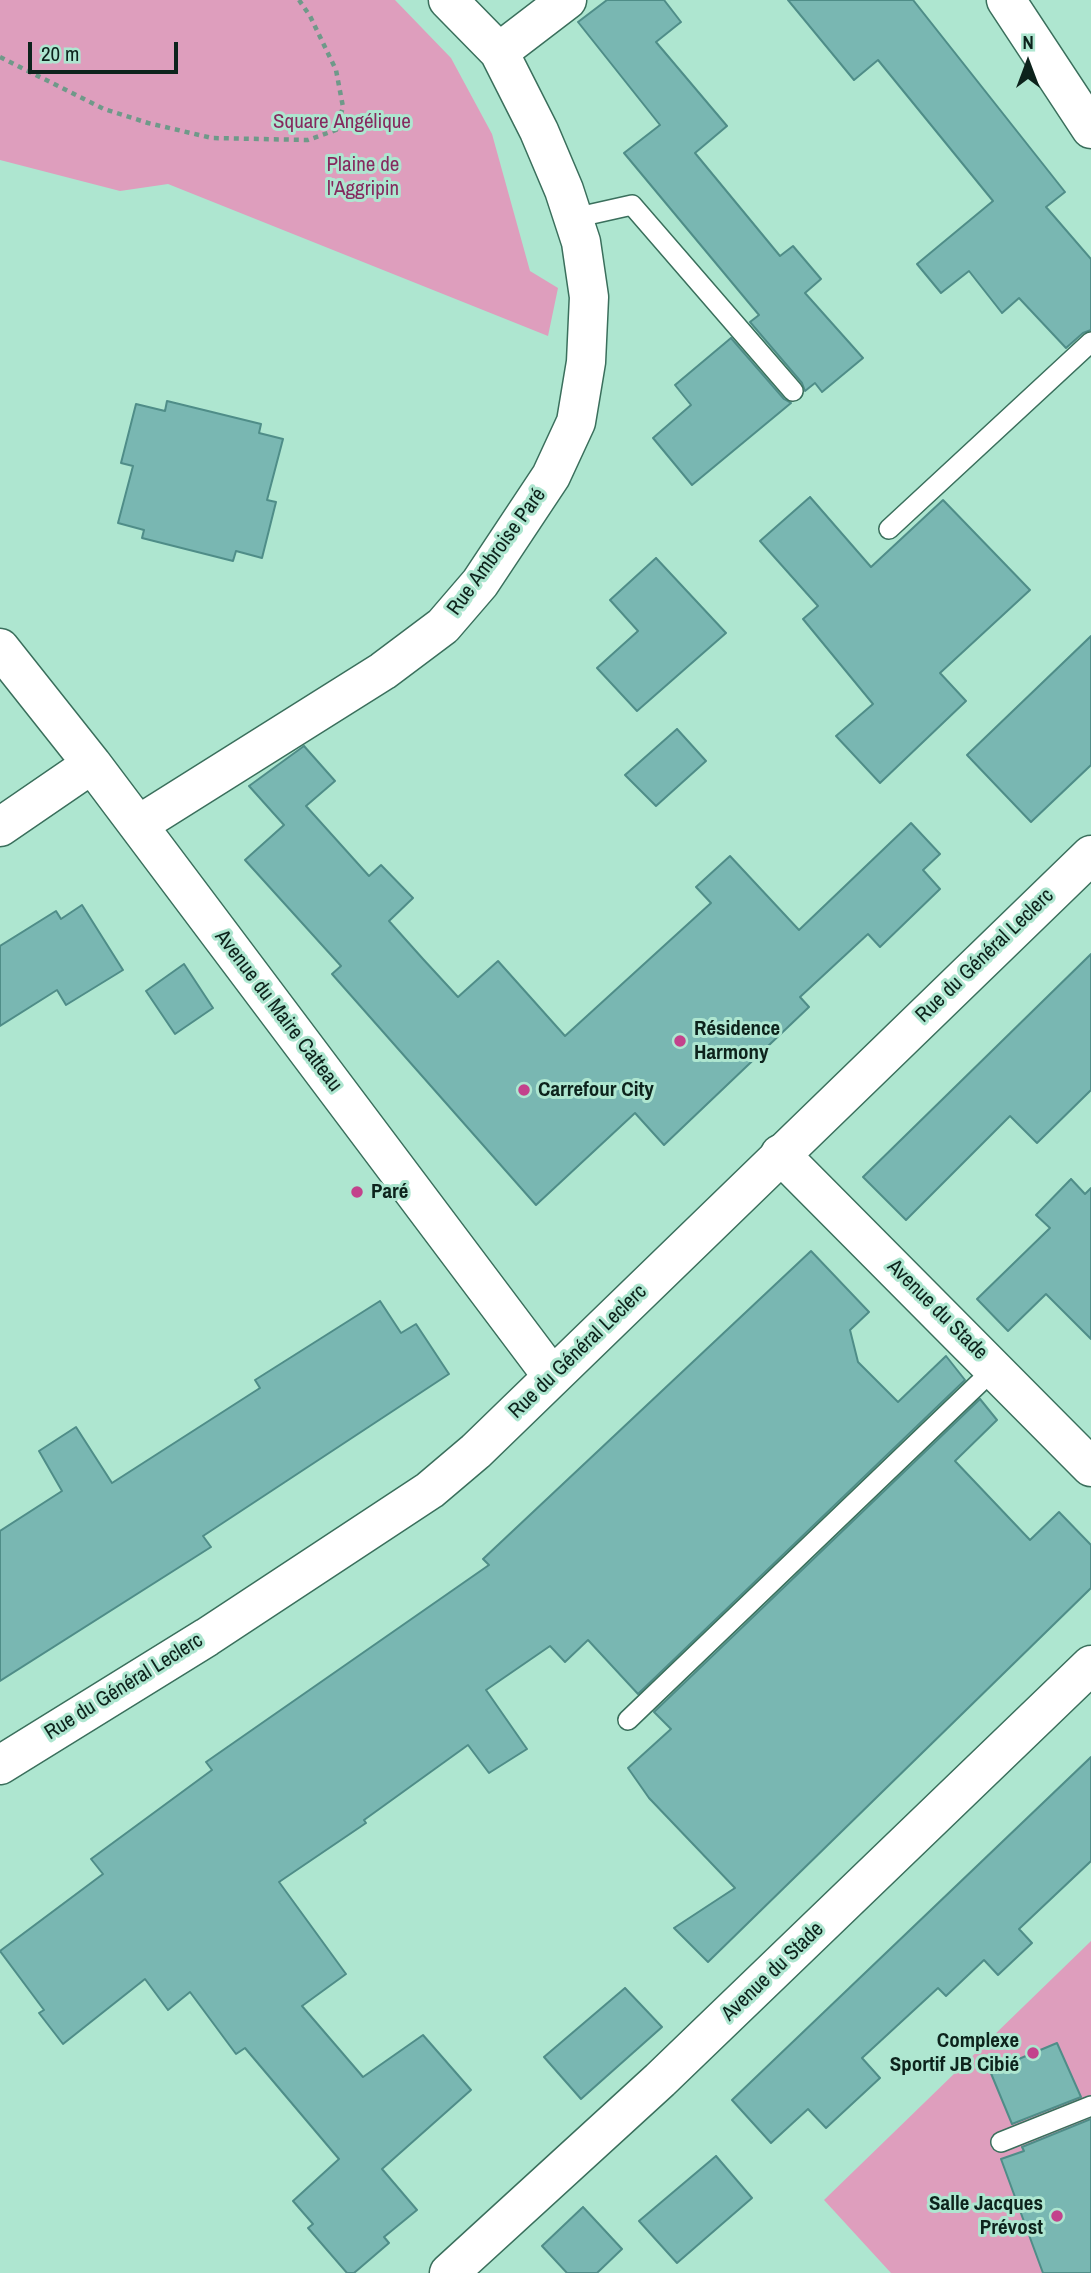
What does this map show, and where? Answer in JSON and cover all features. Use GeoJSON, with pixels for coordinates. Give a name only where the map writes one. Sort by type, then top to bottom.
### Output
{"type":"FeatureCollection","features":[{"type":"Feature","properties":{"kind":"street","name":"Rue Ambroise Paré"},"geometry":{"type":"LineString","coordinates":[[138,825],[397,661],[443,626],[488,573],[551,476],[576,422],[586,362],[589,297],[581,242],[574,218],[539,131],[499,52],[448,0]]}},
{"type":"Feature","properties":{"kind":"street"},"geometry":{"type":"LineString","coordinates":[[499,52],[567,0]]}},
{"type":"Feature","properties":{"kind":"street"},"geometry":{"type":"LineString","coordinates":[[1006,0],[1091,129]]}},
{"type":"Feature","properties":{"kind":"street","name":"Avenue du Maire Catteau"},"geometry":{"type":"LineString","coordinates":[[0,648],[92,764],[552,1376]]}},
{"type":"Feature","properties":{"kind":"street"},"geometry":{"type":"LineString","coordinates":[[0,827],[92,764]]}},
{"type":"Feature","properties":{"kind":"street","name":"Rue du Général Leclerc"},"geometry":{"type":"LineString","coordinates":[[0,1765],[207,1637],[430,1490],[476,1451],[1091,855]]}},
{"type":"Feature","properties":{"kind":"street","name":"Avenue du Stade"},"geometry":{"type":"LineString","coordinates":[[780,1154],[1091,1467]]}},
{"type":"Feature","properties":{"kind":"street","name":"Avenue du Stade"},"geometry":{"type":"LineString","coordinates":[[449,2273],[660,2080],[1091,1665]]}},
{"type":"Feature","properties":{"kind":"lane"},"geometry":{"type":"LineString","coordinates":[[574,218],[632,205],[793,391]]}},
{"type":"Feature","properties":{"kind":"lane"},"geometry":{"type":"LineString","coordinates":[[888,529],[1091,342]]}},
{"type":"Feature","properties":{"kind":"lane"},"geometry":{"type":"LineString","coordinates":[[628,1720],[995,1368]]}},
{"type":"Feature","properties":{"kind":"lane"},"geometry":{"type":"LineString","coordinates":[[1001,2142],[1091,2106]]}},
{"type":"Feature","properties":{"kind":"path"},"geometry":{"type":"LineString","coordinates":[[0,57],[104,109],[148,123],[212,138],[308,140],[336,130],[343,107],[336,70],[310,16],[299,0]]}},
{"type":"Feature","properties":{"kind":"green space","name":"Square Angélique"},"geometry":{"type":"Polygon","coordinates":[[[0,0],[395,0],[451,58],[492,134],[530,271],[558,288],[548,336],[168,184],[120,191],[0,160],[0,0]]]}},
{"type":"Feature","properties":{"kind":"green space","name":"Complexe Sportif JB Cibié"},"geometry":{"type":"Polygon","coordinates":[[[1091,1941],[1091,2273],[891,2273],[824,2200],[1091,1941]]]}},
{"type":"Feature","properties":{"kind":"building"},"geometry":{"type":"Polygon","coordinates":[[[607,0],[664,0],[681,22],[656,42],[727,126],[695,153],[780,256],[793,246],[821,279],[805,293],[863,358],[822,392],[815,383],[805,391],[802,383],[750,322],[759,315],[624,153],[660,125],[578,22],[607,0]]]}},
{"type":"Feature","properties":{"kind":"building"},"geometry":{"type":"Polygon","coordinates":[[[788,0],[913,0],[1065,192],[1046,207],[1091,259],[1091,330],[1083,333],[1066,348],[1019,298],[1002,313],[969,271],[941,293],[917,264],[993,201],[878,60],[854,80],[788,0]]]}},
{"type":"Feature","properties":{"kind":"building"},"geometry":{"type":"Polygon","coordinates":[[[731,338],[784,399],[791,403],[692,485],[653,438],[691,405],[675,385],[731,338]]]}},
{"type":"Feature","properties":{"kind":"building"},"geometry":{"type":"Polygon","coordinates":[[[167,401],[261,424],[259,433],[283,439],[267,500],[276,502],[262,558],[236,551],[233,561],[142,538],[144,530],[118,523],[133,466],[121,463],[136,404],[165,411],[167,401]]]}},
{"type":"Feature","properties":{"kind":"building"},"geometry":{"type":"Polygon","coordinates":[[[810,497],[871,567],[943,500],[1030,590],[940,673],[966,701],[880,783],[836,736],[873,704],[803,619],[818,606],[760,541],[810,497]]]}},
{"type":"Feature","properties":{"kind":"building"},"geometry":{"type":"Polygon","coordinates":[[[656,558],[726,633],[637,711],[597,668],[638,631],[610,600],[656,558]]]}},
{"type":"Feature","properties":{"kind":"building"},"geometry":{"type":"Polygon","coordinates":[[[1091,636],[1091,765],[1031,822],[967,755],[1091,636]]]}},
{"type":"Feature","properties":{"kind":"building"},"geometry":{"type":"Polygon","coordinates":[[[677,729],[706,761],[656,806],[625,775],[677,729]]]}},
{"type":"Feature","properties":{"kind":"building"},"geometry":{"type":"Polygon","coordinates":[[[304,746],[335,781],[306,806],[369,876],[381,865],[413,898],[389,921],[423,959],[458,997],[498,961],[565,1036],[711,903],[696,887],[730,856],[799,930],[911,823],[940,854],[923,870],[940,889],[880,947],[868,934],[800,997],[809,1007],[664,1145],[635,1113],[536,1205],[332,974],[341,966],[245,860],[284,825],[249,786],[304,746]]]}},
{"type":"Feature","properties":{"kind":"building"},"geometry":{"type":"Polygon","coordinates":[[[82,905],[123,970],[66,1005],[57,990],[0,1026],[0,946],[56,911],[61,919],[82,905]]]}},
{"type":"Feature","properties":{"kind":"building"},"geometry":{"type":"Polygon","coordinates":[[[1091,954],[1091,1090],[1037,1143],[1010,1116],[906,1220],[863,1177],[1091,954]]]}},
{"type":"Feature","properties":{"kind":"building"},"geometry":{"type":"Polygon","coordinates":[[[184,964],[213,1008],[175,1034],[146,991],[184,964]]]}},
{"type":"Feature","properties":{"kind":"building"},"geometry":{"type":"Polygon","coordinates":[[[1071,1179],[1085,1194],[1091,1188],[1091,1339],[1046,1294],[1008,1331],[977,1299],[1050,1228],[1036,1215],[1071,1179]]]}},
{"type":"Feature","properties":{"kind":"building"},"geometry":{"type":"Polygon","coordinates":[[[811,1251],[869,1312],[850,1330],[858,1362],[898,1402],[946,1356],[965,1380],[638,1694],[588,1640],[565,1662],[550,1646],[486,1690],[527,1749],[489,1773],[468,1745],[364,1820],[366,1823],[279,1882],[346,1974],[302,2006],[363,2077],[423,2035],[471,2090],[382,2169],[417,2210],[384,2237],[389,2243],[354,2273],[347,2273],[308,2228],[313,2224],[293,2201],[339,2159],[245,2048],[236,2054],[190,1992],[168,2010],[145,1979],[63,2044],[39,2013],[44,2010],[0,1951],[103,1874],[91,1859],[212,1770],[206,1762],[489,1565],[483,1559],[811,1251]]]}},
{"type":"Feature","properties":{"kind":"building"},"geometry":{"type":"Polygon","coordinates":[[[380,1301],[401,1333],[416,1324],[449,1374],[203,1536],[211,1547],[0,1681],[0,1531],[62,1491],[39,1451],[76,1427],[112,1483],[260,1388],[255,1380],[380,1301]]]}},
{"type":"Feature","properties":{"kind":"building"},"geometry":{"type":"Polygon","coordinates":[[[980,1399],[997,1420],[955,1461],[1030,1540],[1059,1512],[1091,1545],[1091,1588],[708,1962],[674,1928],[735,1888],[649,1798],[628,1768],[671,1729],[654,1712],[980,1399]]]}},
{"type":"Feature","properties":{"kind":"building"},"geometry":{"type":"Polygon","coordinates":[[[1091,1757],[1091,1861],[1019,1929],[1032,1943],[998,1975],[984,1960],[946,1996],[938,1988],[862,2058],[880,2078],[826,2128],[808,2109],[771,2143],[732,2100],[1091,1757]]]}},
{"type":"Feature","properties":{"kind":"building"},"geometry":{"type":"Polygon","coordinates":[[[625,1988],[662,2027],[581,2099],[544,2057],[625,1988]]]}},
{"type":"Feature","properties":{"kind":"building"},"geometry":{"type":"Polygon","coordinates":[[[1057,2043],[1081,2097],[1012,2124],[990,2071],[1057,2043]]]}},
{"type":"Feature","properties":{"kind":"building","name":"Salle Jacques Prévost"},"geometry":{"type":"Polygon","coordinates":[[[1091,2119],[1091,2273],[1043,2273],[1001,2159],[1024,2151],[1022,2147],[1091,2119]]]}},
{"type":"Feature","properties":{"kind":"building"},"geometry":{"type":"Polygon","coordinates":[[[716,2156],[752,2198],[677,2263],[639,2221],[716,2156]]]}},
{"type":"Feature","properties":{"kind":"building"},"geometry":{"type":"Polygon","coordinates":[[[583,2207],[622,2249],[597,2273],[567,2273],[542,2246],[583,2207]]]}},
{"type":"Feature","properties":{"kind":"place","name":"Résidence Harmony"},"geometry":{"type":"Point","coordinates":[680,1041]}},
{"type":"Feature","properties":{"kind":"place","name":"Carrefour City"},"geometry":{"type":"Point","coordinates":[524,1090]}},
{"type":"Feature","properties":{"kind":"place","name":"Paré"},"geometry":{"type":"Point","coordinates":[357,1192]}},
{"type":"Feature","properties":{"kind":"place","name":"Complexe Sportif JB Cibié"},"geometry":{"type":"Point","coordinates":[1033,2053]}},
{"type":"Feature","properties":{"kind":"place","name":"Salle Jacques Prévost"},"geometry":{"type":"Point","coordinates":[1057,2216]}},
{"type":"Feature","properties":{"kind":"park label","name":"Plaine de l'Aggripin"},"geometry":{"type":"Point","coordinates":[363,177]}}]}
